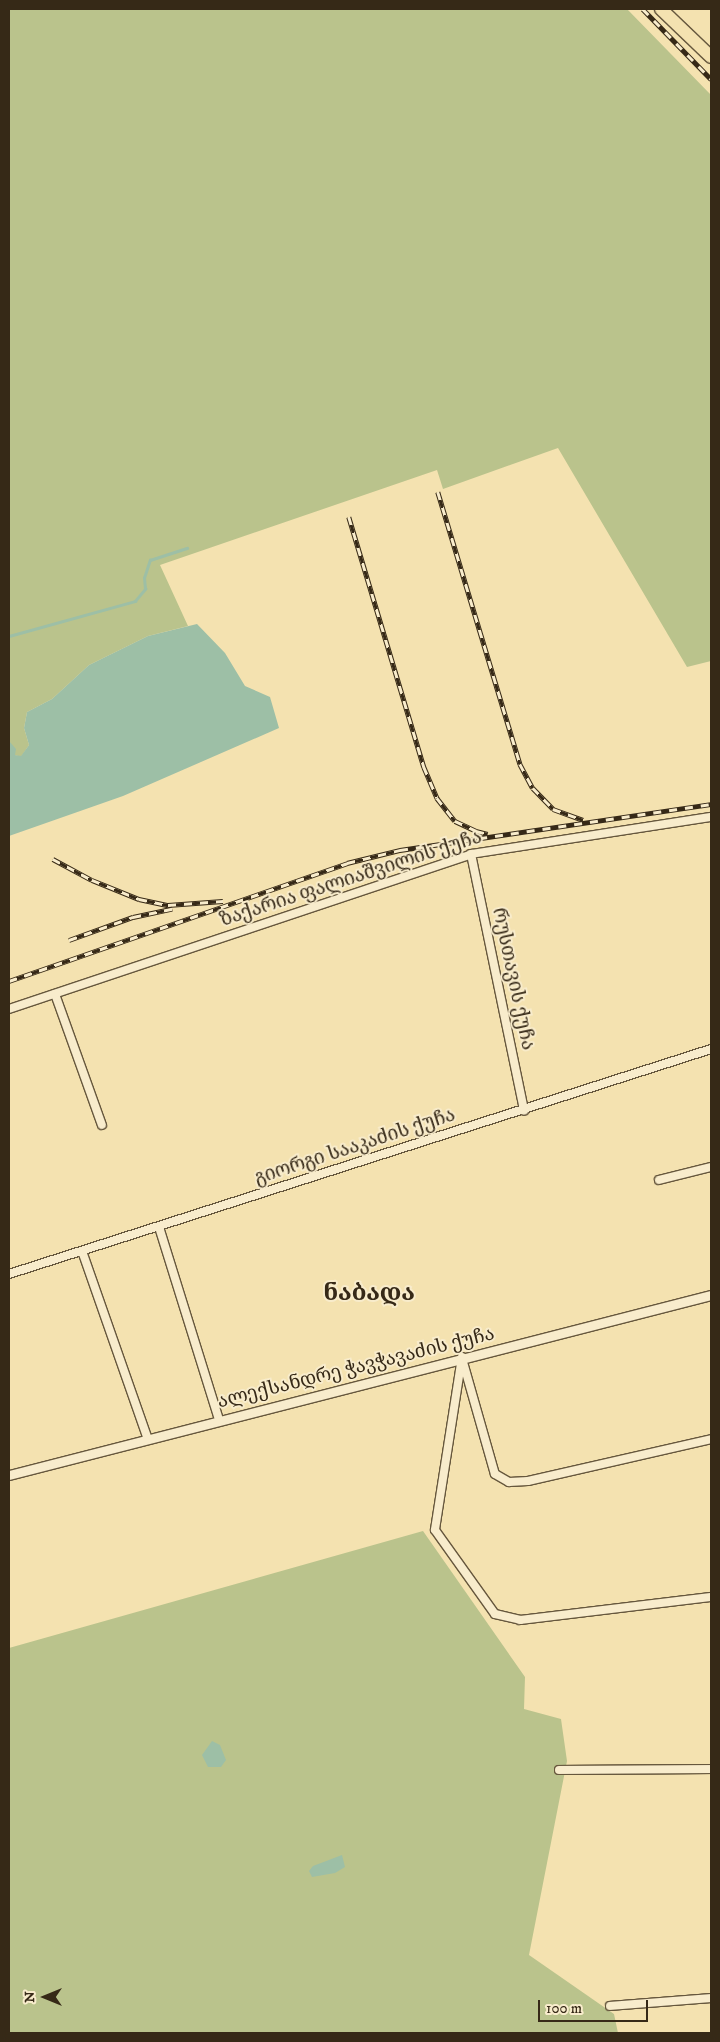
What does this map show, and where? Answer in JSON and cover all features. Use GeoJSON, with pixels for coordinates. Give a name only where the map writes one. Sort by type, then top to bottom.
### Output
{"type":"FeatureCollection","features":[{"type":"Feature","properties":{"kind":"highway"},"geometry":{"type":"LineString","coordinates":[[661,9],[711,57]]}},
{"type":"Feature","properties":{"kind":"street","name":"ზაქარია ფალიაშვილის ქუჩა"},"geometry":{"type":"LineString","coordinates":[[9,1009],[471,854],[711,817]]}},
{"type":"Feature","properties":{"kind":"street","name":"რუსთავის ქუჩა"},"geometry":{"type":"LineString","coordinates":[[471,854],[524,1111]]}},
{"type":"Feature","properties":{"kind":"street"},"geometry":{"type":"LineString","coordinates":[[55,994],[102,1125]]}},
{"type":"Feature","properties":{"kind":"street","name":"გიორგი სააკაძის ქუჩა"},"geometry":{"type":"LineString","coordinates":[[9,1274],[524,1111],[711,1049]]}},
{"type":"Feature","properties":{"kind":"street"},"geometry":{"type":"LineString","coordinates":[[659,1180],[711,1167]]}},
{"type":"Feature","properties":{"kind":"street"},"geometry":{"type":"LineString","coordinates":[[159,1227],[219,1420]]}},
{"type":"Feature","properties":{"kind":"street"},"geometry":{"type":"LineString","coordinates":[[82,1251],[148,1439]]}},
{"type":"Feature","properties":{"kind":"street","name":"ალექსანდრე ჭავჭავაძის ქუჩა"},"geometry":{"type":"LineString","coordinates":[[9,1475],[462,1357],[711,1295]]}},
{"type":"Feature","properties":{"kind":"street"},"geometry":{"type":"LineString","coordinates":[[462,1357],[495,1474],[509,1482],[528,1481],[711,1439]]}},
{"type":"Feature","properties":{"kind":"street"},"geometry":{"type":"LineString","coordinates":[[462,1357],[435,1530],[495,1614],[520,1620],[711,1597]]}},
{"type":"Feature","properties":{"kind":"street"},"geometry":{"type":"LineString","coordinates":[[559,1770],[711,1769]]}},
{"type":"Feature","properties":{"kind":"street"},"geometry":{"type":"LineString","coordinates":[[610,2006],[711,1998]]}},
{"type":"Feature","properties":{"kind":"shaded area"},"geometry":{"type":"Polygon","coordinates":[[[9,9],[627,9],[711,95],[711,661],[687,667],[558,448],[443,489],[437,470],[160,565],[188,626],[148,636],[89,665],[52,699],[27,712],[24,728],[29,745],[21,757],[15,755],[9,741],[9,9]]]}},
{"type":"Feature","properties":{"kind":"shaded area"},"geometry":{"type":"Polygon","coordinates":[[[197,624],[225,653],[245,686],[270,697],[279,728],[123,796],[9,836],[9,741],[16,749],[15,755],[21,756],[29,745],[24,728],[27,712],[52,699],[89,665],[148,636],[197,624]]]}},
{"type":"Feature","properties":{"kind":"shaded area"},"geometry":{"type":"Polygon","coordinates":[[[423,1531],[525,1677],[524,1709],[561,1719],[567,1761],[529,1955],[614,2014],[618,2033],[9,2033],[9,1648],[423,1531]]]}},
{"type":"Feature","properties":{"kind":"shaded area"},"geometry":{"type":"Polygon","coordinates":[[[212,1741],[220,1745],[226,1760],[221,1767],[208,1767],[202,1755],[212,1741]]]}},
{"type":"Feature","properties":{"kind":"shaded area"},"geometry":{"type":"Polygon","coordinates":[[[342,1855],[345,1867],[335,1873],[312,1877],[309,1871],[313,1866],[342,1855]]]}},
{"type":"Feature","properties":{"kind":"waterway"},"geometry":{"type":"LineString","coordinates":[[9,636],[135,601],[145,589],[144,578],[150,560],[187,548]]}},
{"type":"Feature","properties":{"kind":"railway"},"geometry":{"type":"LineString","coordinates":[[643,9],[711,79]]}},
{"type":"Feature","properties":{"kind":"railway"},"geometry":{"type":"LineString","coordinates":[[438,492],[520,764],[533,788],[553,809],[583,820]]}},
{"type":"Feature","properties":{"kind":"railway"},"geometry":{"type":"LineString","coordinates":[[349,517],[424,767],[437,798],[455,821],[476,831],[488,834]]}},
{"type":"Feature","properties":{"kind":"railway"},"geometry":{"type":"LineString","coordinates":[[9,981],[347,863],[400,850],[711,804]]}},
{"type":"Feature","properties":{"kind":"railway"},"geometry":{"type":"LineString","coordinates":[[53,859],[92,880],[139,899],[168,905],[223,901]]}},
{"type":"Feature","properties":{"kind":"railway"},"geometry":{"type":"LineString","coordinates":[[69,940],[133,917],[172,909]]}},
{"type":"Feature","properties":{"kind":"district","name":"ნაბადა"},"geometry":{"type":"Point","coordinates":[369,1294]}}]}
